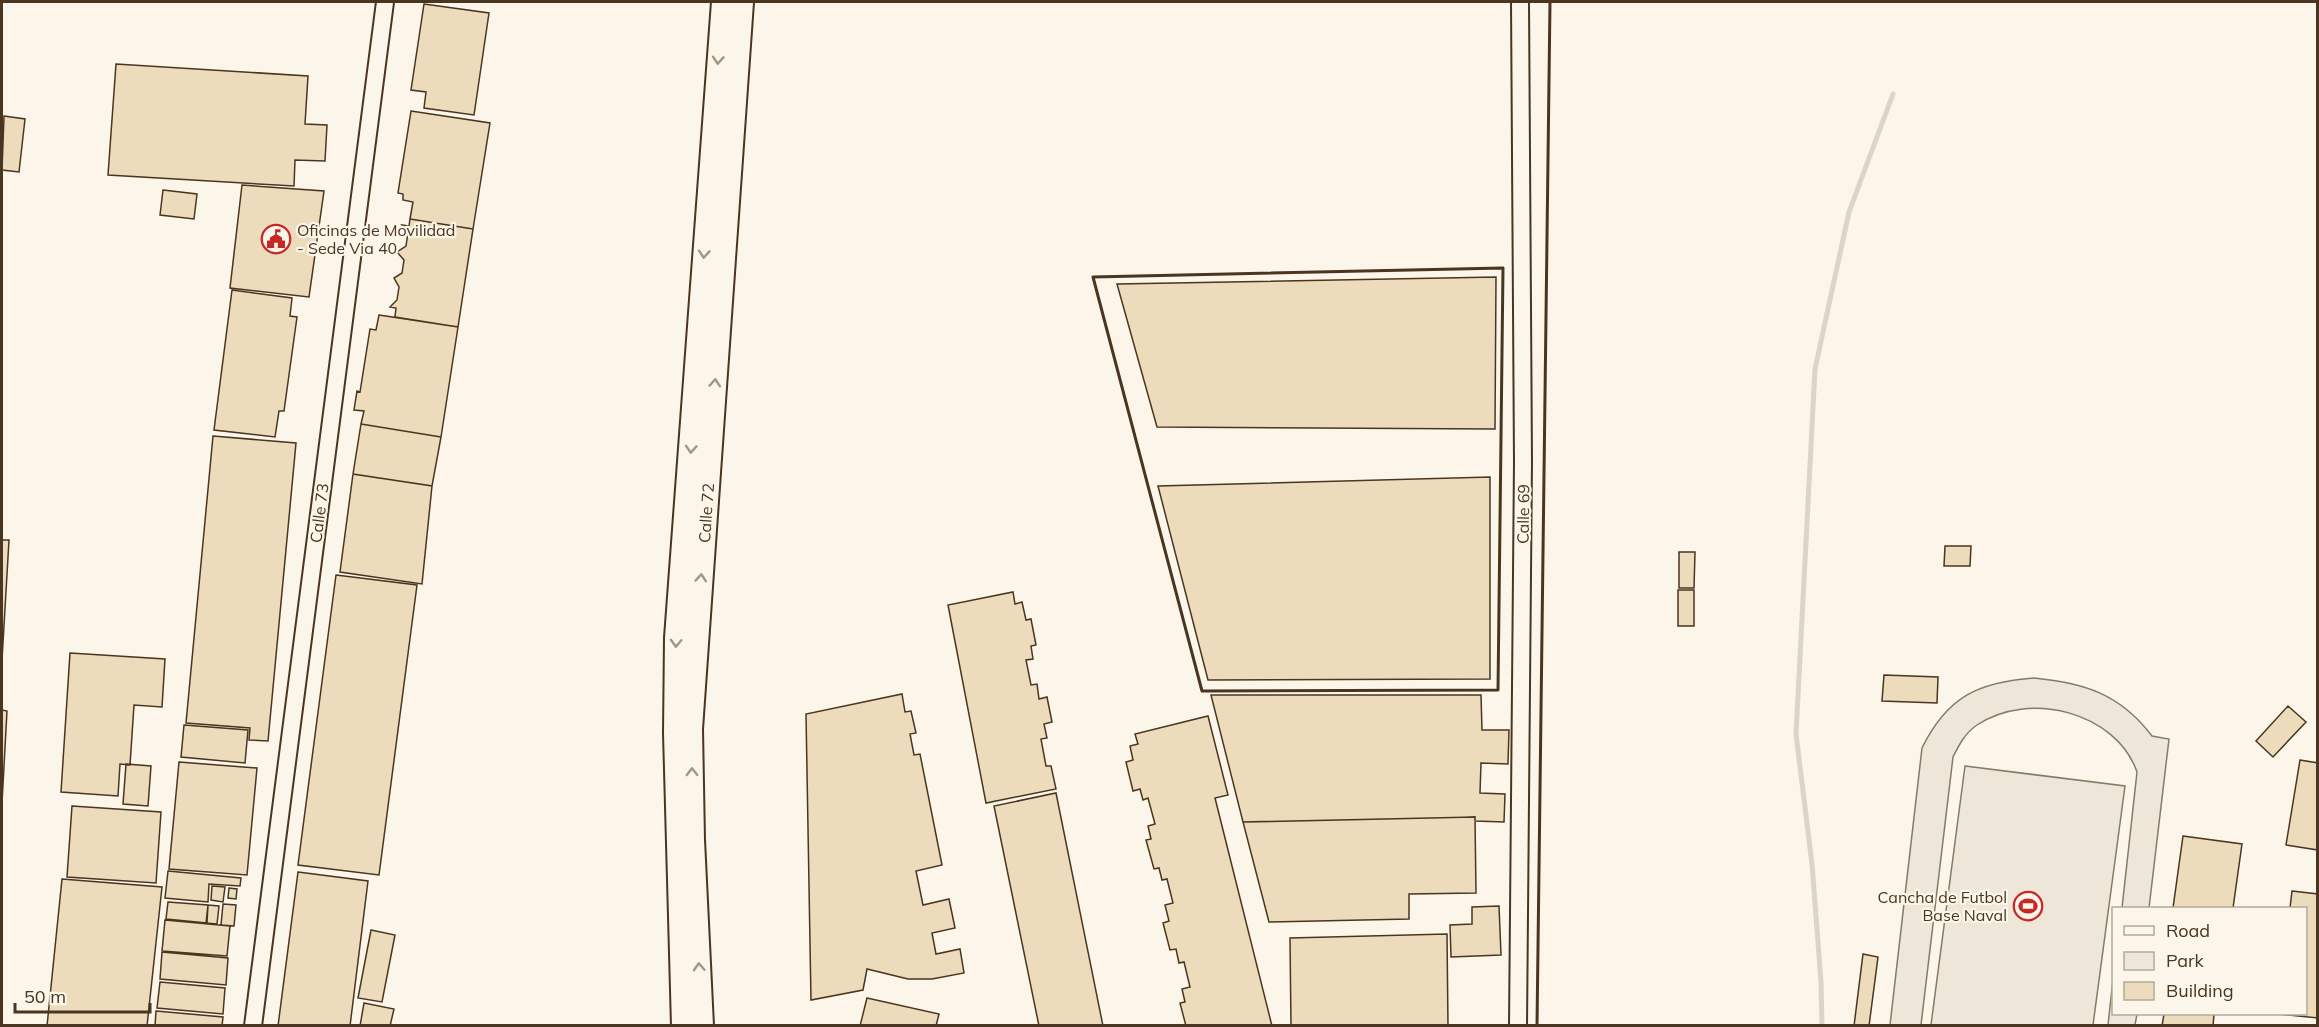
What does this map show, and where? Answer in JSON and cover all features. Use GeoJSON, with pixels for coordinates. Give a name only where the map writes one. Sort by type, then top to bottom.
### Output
{"type":"FeatureCollection","features":[{"type":"Feature","properties":{"kind":"main road","name":"Calle 72"},"geometry":{"type":"LineString","coordinates":[[683,1026],[675,744],[676,638],[723,2]]}},
{"type":"Feature","properties":{"kind":"main road","name":"Calle 72"},"geometry":{"type":"LineString","coordinates":[[702,1026],[693,840],[691,729],[742,2]]}},
{"type":"Feature","properties":{"kind":"street","name":"Calle 73"},"geometry":{"type":"LineString","coordinates":[[253,1026],[385,2]]}},
{"type":"Feature","properties":{"kind":"street","name":"Calle 69"},"geometry":{"type":"LineString","coordinates":[[1518,1026],[1523,461],[1520,2]]}},
{"type":"Feature","properties":{"kind":"green space"},"geometry":{"type":"Polygon","coordinates":[[[2034,678],[2085,687],[2100,693],[2127,710],[2152,736],[2169,739],[2149,907],[2122,907],[2137,772],[2126,751],[2110,734],[2091,722],[2069,713],[2045,709],[2021,709],[1998,715],[1977,725],[1969,732],[1953,757],[1921,1025],[1890,1025],[1922,748],[1942,716],[1966,695],[1996,683],[2034,678]]]}},
{"type":"Feature","properties":{"kind":"green space","name":"Cancha de Futbol Base Naval"},"geometry":{"type":"Polygon","coordinates":[[[1965,766],[2125,786],[2093,1025],[1931,1025],[1965,766]]]}},
{"type":"Feature","properties":{"kind":"green space"},"geometry":{"type":"Polygon","coordinates":[[[2112,988],[2112,1015],[2137,1015],[2135,1025],[2108,1025],[2112,988]]]}},
{"type":"Feature","properties":{"kind":"building"},"geometry":{"type":"Polygon","coordinates":[[[424,4],[489,13],[474,115],[424,108],[426,92],[411,90],[424,4]]]}},
{"type":"Feature","properties":{"kind":"building"},"geometry":{"type":"Polygon","coordinates":[[[116,64],[308,76],[305,124],[327,125],[325,161],[295,160],[294,186],[108,175],[116,64]]]}},
{"type":"Feature","properties":{"kind":"building"},"geometry":{"type":"Polygon","coordinates":[[[411,111],[490,123],[473,229],[410,219],[413,202],[403,200],[403,194],[398,193],[411,111]]]}},
{"type":"Feature","properties":{"kind":"building"},"geometry":{"type":"Polygon","coordinates":[[[4,116],[25,119],[19,172],[2,170],[4,116]]]}},
{"type":"Feature","properties":{"kind":"building","name":"Oficinas de Movilidad - Sede Via 40"},"geometry":{"type":"Polygon","coordinates":[[[242,185],[324,191],[309,297],[230,288],[242,185]]]}},
{"type":"Feature","properties":{"kind":"building"},"geometry":{"type":"Polygon","coordinates":[[[163,190],[197,194],[194,219],[160,215],[163,190]]]}},
{"type":"Feature","properties":{"kind":"building"},"geometry":{"type":"Polygon","coordinates":[[[410,219],[473,229],[458,327],[395,317],[396,308],[390,307],[397,300],[399,287],[394,278],[402,273],[404,260],[397,252],[406,246],[408,232],[402,225],[409,226],[410,219]]]}},
{"type":"Feature","properties":{"kind":"building"},"geometry":{"type":"Polygon","coordinates":[[[1496,277],[1495,429],[1157,427],[1117,284],[1496,277]]]}},
{"type":"Feature","properties":{"kind":"building"},"geometry":{"type":"Polygon","coordinates":[[[232,290],[292,298],[290,316],[297,317],[284,411],[279,411],[275,437],[214,430],[232,290]]]}},
{"type":"Feature","properties":{"kind":"building"},"geometry":{"type":"Polygon","coordinates":[[[379,315],[458,327],[441,437],[361,424],[364,411],[354,410],[357,391],[360,392],[370,329],[376,330],[379,315]]]}},
{"type":"Feature","properties":{"kind":"building"},"geometry":{"type":"Polygon","coordinates":[[[361,424],[441,437],[432,486],[353,474],[361,424]]]}},
{"type":"Feature","properties":{"kind":"building"},"geometry":{"type":"Polygon","coordinates":[[[213,436],[296,443],[268,741],[249,740],[250,728],[186,723],[213,436]]]}},
{"type":"Feature","properties":{"kind":"building"},"geometry":{"type":"Polygon","coordinates":[[[353,474],[432,486],[422,584],[340,572],[353,474]]]}},
{"type":"Feature","properties":{"kind":"building"},"geometry":{"type":"Polygon","coordinates":[[[1490,477],[1490,679],[1208,680],[1158,486],[1490,477]]]}},
{"type":"Feature","properties":{"kind":"building"},"geometry":{"type":"Polygon","coordinates":[[[2,540],[9,540],[2,660],[2,540]]]}},
{"type":"Feature","properties":{"kind":"building"},"geometry":{"type":"Polygon","coordinates":[[[1945,546],[1971,546],[1970,566],[1944,566],[1945,546]]]}},
{"type":"Feature","properties":{"kind":"building"},"geometry":{"type":"Polygon","coordinates":[[[1679,552],[1695,552],[1694,588],[1679,588],[1679,552]]]}},
{"type":"Feature","properties":{"kind":"building"},"geometry":{"type":"Polygon","coordinates":[[[336,575],[417,585],[379,875],[298,865],[336,575]]]}},
{"type":"Feature","properties":{"kind":"building"},"geometry":{"type":"Polygon","coordinates":[[[1678,590],[1694,590],[1694,626],[1678,626],[1678,590]]]}},
{"type":"Feature","properties":{"kind":"building"},"geometry":{"type":"Polygon","coordinates":[[[1013,592],[1015,604],[1022,602],[1026,620],[1031,619],[1036,645],[1031,646],[1033,659],[1026,660],[1031,685],[1037,684],[1039,699],[1047,697],[1052,722],[1044,724],[1047,738],[1041,739],[1046,766],[1051,766],[1056,789],[986,803],[948,605],[1013,592]]]}},
{"type":"Feature","properties":{"kind":"building"},"geometry":{"type":"Polygon","coordinates":[[[70,653],[165,659],[162,707],[134,705],[130,765],[120,764],[118,796],[61,792],[70,653]]]}},
{"type":"Feature","properties":{"kind":"building"},"geometry":{"type":"Polygon","coordinates":[[[1884,675],[1938,677],[1937,703],[1882,701],[1884,675]]]}},
{"type":"Feature","properties":{"kind":"building"},"geometry":{"type":"Polygon","coordinates":[[[902,694],[905,712],[911,711],[916,733],[910,734],[914,755],[920,754],[942,865],[916,871],[923,905],[949,899],[955,928],[932,933],[936,954],[960,949],[964,973],[932,979],[908,979],[867,969],[863,990],[811,1000],[806,714],[902,694]]]}},
{"type":"Feature","properties":{"kind":"building"},"geometry":{"type":"Polygon","coordinates":[[[1211,695],[1481,695],[1482,730],[1509,730],[1508,764],[1481,763],[1480,793],[1505,794],[1504,822],[1475,821],[1475,817],[1243,822],[1211,695]]]}},
{"type":"Feature","properties":{"kind":"building"},"geometry":{"type":"Polygon","coordinates":[[[2288,706],[2306,722],[2273,757],[2256,741],[2288,706]]]}},
{"type":"Feature","properties":{"kind":"building"},"geometry":{"type":"Polygon","coordinates":[[[2,710],[7,711],[2,803],[2,710]]]}},
{"type":"Feature","properties":{"kind":"building"},"geometry":{"type":"Polygon","coordinates":[[[1208,716],[1228,795],[1215,798],[1272,1026],[1186,1026],[1180,1003],[1185,1002],[1182,989],[1190,987],[1184,962],[1179,963],[1176,949],[1170,950],[1163,923],[1169,921],[1165,905],[1173,903],[1167,879],[1162,880],[1159,868],[1154,869],[1146,840],[1151,839],[1148,826],[1155,824],[1148,798],[1143,800],[1140,789],[1133,791],[1126,762],[1133,760],[1130,746],[1138,744],[1135,734],[1208,716]]]}},
{"type":"Feature","properties":{"kind":"building"},"geometry":{"type":"Polygon","coordinates":[[[184,725],[248,730],[245,763],[181,757],[184,725]]]}},
{"type":"Feature","properties":{"kind":"building"},"geometry":{"type":"Polygon","coordinates":[[[2300,760],[2318,763],[2318,850],[2286,845],[2300,760]]]}},
{"type":"Feature","properties":{"kind":"building"},"geometry":{"type":"Polygon","coordinates":[[[179,762],[257,768],[247,875],[169,869],[179,762]]]}},
{"type":"Feature","properties":{"kind":"building"},"geometry":{"type":"Polygon","coordinates":[[[126,764],[151,766],[148,806],[123,804],[126,764]]]}},
{"type":"Feature","properties":{"kind":"building"},"geometry":{"type":"Polygon","coordinates":[[[1056,793],[1103,1026],[1039,1026],[994,806],[1056,793]]]}},
{"type":"Feature","properties":{"kind":"building"},"geometry":{"type":"Polygon","coordinates":[[[72,806],[161,812],[156,883],[67,877],[72,806]]]}},
{"type":"Feature","properties":{"kind":"building"},"geometry":{"type":"Polygon","coordinates":[[[1475,817],[1476,893],[1409,894],[1409,919],[1269,922],[1243,822],[1475,817]]]}},
{"type":"Feature","properties":{"kind":"building"},"geometry":{"type":"Polygon","coordinates":[[[2183,836],[2242,844],[2233,907],[2173,907],[2183,836]]]}},
{"type":"Feature","properties":{"kind":"building"},"geometry":{"type":"Polygon","coordinates":[[[168,871],[241,878],[240,886],[209,884],[208,902],[165,898],[168,871]]]}},
{"type":"Feature","properties":{"kind":"building"},"geometry":{"type":"Polygon","coordinates":[[[298,872],[368,881],[350,1026],[278,1026],[298,872]]]}},
{"type":"Feature","properties":{"kind":"building"},"geometry":{"type":"Polygon","coordinates":[[[62,879],[162,887],[147,1026],[47,1026],[62,879]]]}},
{"type":"Feature","properties":{"kind":"building"},"geometry":{"type":"Polygon","coordinates":[[[212,886],[225,887],[223,902],[211,900],[212,886]]]}},
{"type":"Feature","properties":{"kind":"building"},"geometry":{"type":"Polygon","coordinates":[[[229,888],[237,889],[236,899],[228,898],[229,888]]]}},
{"type":"Feature","properties":{"kind":"building"},"geometry":{"type":"Polygon","coordinates":[[[2292,891],[2318,894],[2318,1018],[2288,1015],[2307,1015],[2307,907],[2290,907],[2292,891]]]}},
{"type":"Feature","properties":{"kind":"building"},"geometry":{"type":"Polygon","coordinates":[[[168,902],[208,905],[207,923],[166,919],[168,902]]]}},
{"type":"Feature","properties":{"kind":"building"},"geometry":{"type":"Polygon","coordinates":[[[223,904],[236,905],[234,926],[221,925],[223,904]]]}},
{"type":"Feature","properties":{"kind":"building"},"geometry":{"type":"Polygon","coordinates":[[[208,905],[219,906],[217,924],[206,923],[208,905]]]}},
{"type":"Feature","properties":{"kind":"building"},"geometry":{"type":"Polygon","coordinates":[[[1499,906],[1501,955],[1451,957],[1450,925],[1472,924],[1472,907],[1499,906]]]}},
{"type":"Feature","properties":{"kind":"building"},"geometry":{"type":"Polygon","coordinates":[[[165,920],[230,926],[227,956],[162,951],[165,920]]]}},
{"type":"Feature","properties":{"kind":"building"},"geometry":{"type":"Polygon","coordinates":[[[371,930],[395,935],[382,1002],[358,998],[371,930]]]}},
{"type":"Feature","properties":{"kind":"building"},"geometry":{"type":"Polygon","coordinates":[[[1447,934],[1448,1026],[1291,1026],[1290,938],[1447,934]]]}},
{"type":"Feature","properties":{"kind":"building"},"geometry":{"type":"Polygon","coordinates":[[[162,952],[228,958],[226,985],[160,979],[162,952]]]}},
{"type":"Feature","properties":{"kind":"building"},"geometry":{"type":"Polygon","coordinates":[[[1863,954],[1878,957],[1869,1026],[1854,1026],[1863,954]]]}},
{"type":"Feature","properties":{"kind":"building"},"geometry":{"type":"Polygon","coordinates":[[[160,982],[225,988],[223,1014],[157,1008],[160,982]]]}},
{"type":"Feature","properties":{"kind":"building"},"geometry":{"type":"Polygon","coordinates":[[[867,998],[939,1014],[936,1026],[860,1026],[867,998]]]}},
{"type":"Feature","properties":{"kind":"building"},"geometry":{"type":"Polygon","coordinates":[[[364,1003],[394,1009],[390,1026],[360,1026],[364,1003]]]}},
{"type":"Feature","properties":{"kind":"building"},"geometry":{"type":"Polygon","coordinates":[[[156,1011],[223,1017],[222,1026],[155,1026],[156,1011]]]}},
{"type":"Feature","properties":{"kind":"building"},"geometry":{"type":"Polygon","coordinates":[[[2164,1015],[2214,1015],[2213,1026],[2162,1026],[2164,1015]]]}},
{"type":"Feature","properties":{"kind":"waterway"},"geometry":{"type":"LineString","coordinates":[[1822,1026],[1812,864],[1796,734],[1815,369],[1849,212],[1893,94]]}},
{"type":"Feature","properties":{"kind":"wall"},"geometry":{"type":"LineString","coordinates":[[1537,1026],[1550,2]]}},
{"type":"Feature","properties":{"kind":"wall"},"geometry":{"type":"LineString","coordinates":[[1503,268],[1498,690],[1202,691],[1093,277],[1503,268]]}},
{"type":"Feature","properties":{"kind":"place","name":"Oficinas de Movilidad - Sede Via 40"},"geometry":{"type":"Point","coordinates":[276,239]}},
{"type":"Feature","properties":{"kind":"place","name":"Cancha de Futbol Base Naval"},"geometry":{"type":"Point","coordinates":[2028,906]}}]}
